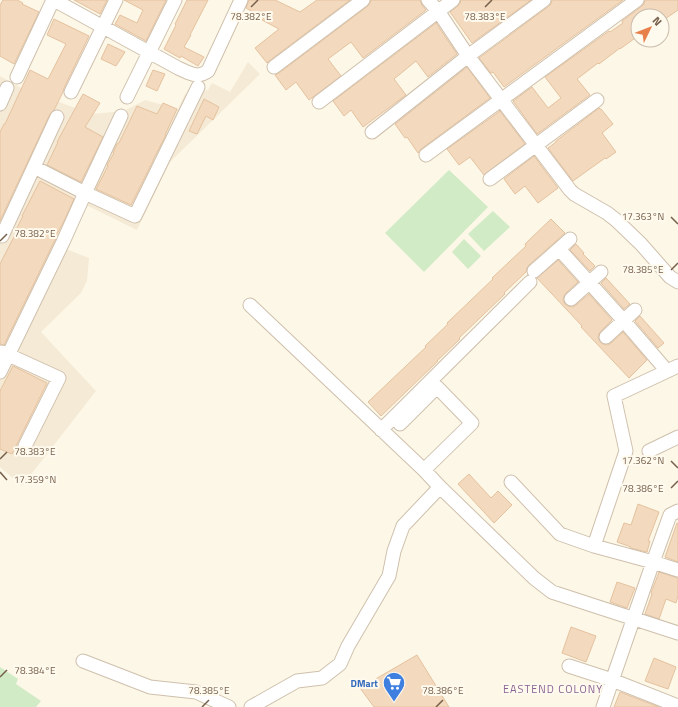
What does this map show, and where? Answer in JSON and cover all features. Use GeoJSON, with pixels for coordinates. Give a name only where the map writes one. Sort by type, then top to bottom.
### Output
{"type":"FeatureCollection","features":[{"type":"Feature","properties":{"kind":"street"},"geometry":{"type":"LineString","coordinates":[[17,77],[54,0],[149,52],[197,76],[205,74],[208,71],[241,0]]}},
{"type":"Feature","properties":{"kind":"street"},"geometry":{"type":"LineString","coordinates":[[71,92],[116,0]]}},
{"type":"Feature","properties":{"kind":"street"},"geometry":{"type":"LineString","coordinates":[[127,97],[175,0]]}},
{"type":"Feature","properties":{"kind":"street"},"geometry":{"type":"LineString","coordinates":[[274,67],[363,0]]}},
{"type":"Feature","properties":{"kind":"street"},"geometry":{"type":"LineString","coordinates":[[428,0],[468,56],[570,190],[616,220],[641,244],[670,277],[678,282]]}},
{"type":"Feature","properties":{"kind":"street"},"geometry":{"type":"LineString","coordinates":[[319,102],[453,0]]}},
{"type":"Feature","properties":{"kind":"street"},"geometry":{"type":"LineString","coordinates":[[372,132],[468,56],[544,0]]}},
{"type":"Feature","properties":{"kind":"street"},"geometry":{"type":"LineString","coordinates":[[426,155],[637,0]]}},
{"type":"Feature","properties":{"kind":"street"},"geometry":{"type":"LineString","coordinates":[[34,167],[135,216],[198,87]]}},
{"type":"Feature","properties":{"kind":"street"},"geometry":{"type":"LineString","coordinates":[[0,104],[7,88]]}},
{"type":"Feature","properties":{"kind":"street"},"geometry":{"type":"LineString","coordinates":[[490,179],[597,100]]}},
{"type":"Feature","properties":{"kind":"street"},"geometry":{"type":"LineString","coordinates":[[0,372],[4,354],[122,116]]}},
{"type":"Feature","properties":{"kind":"street"},"geometry":{"type":"LineString","coordinates":[[1,237],[57,117]]}},
{"type":"Feature","properties":{"kind":"street"},"geometry":{"type":"LineString","coordinates":[[381,430],[570,239]]}},
{"type":"Feature","properties":{"kind":"street"},"geometry":{"type":"LineString","coordinates":[[559,249],[624,321],[673,369],[614,396],[626,451],[594,546]]}},
{"type":"Feature","properties":{"kind":"street"},"geometry":{"type":"LineString","coordinates":[[571,300],[601,272]]}},
{"type":"Feature","properties":{"kind":"street"},"geometry":{"type":"LineString","coordinates":[[250,305],[424,470],[534,578],[552,592],[678,633]]}},
{"type":"Feature","properties":{"kind":"street"},"geometry":{"type":"LineString","coordinates":[[606,336],[635,310]]}},
{"type":"Feature","properties":{"kind":"street"},"geometry":{"type":"LineString","coordinates":[[4,354],[58,378],[25,446]]}},
{"type":"Feature","properties":{"kind":"street"},"geometry":{"type":"LineString","coordinates":[[400,424],[437,388],[472,422],[424,470]]}},
{"type":"Feature","properties":{"kind":"street"},"geometry":{"type":"LineString","coordinates":[[648,452],[678,437]]}},
{"type":"Feature","properties":{"kind":"street"},"geometry":{"type":"LineString","coordinates":[[511,482],[560,534],[594,546],[678,570]]}},
{"type":"Feature","properties":{"kind":"street"},"geometry":{"type":"LineString","coordinates":[[251,707],[297,681],[322,678],[340,664],[348,646],[389,576],[394,551],[403,526],[440,487]]}},
{"type":"Feature","properties":{"kind":"street"},"geometry":{"type":"LineString","coordinates":[[603,707],[670,515],[678,511]]}},
{"type":"Feature","properties":{"kind":"street"},"geometry":{"type":"LineString","coordinates":[[83,661],[150,687],[196,692],[229,707]]}},
{"type":"Feature","properties":{"kind":"street"},"geometry":{"type":"LineString","coordinates":[[569,666],[612,680],[677,705]]}},
{"type":"Feature","properties":{"kind":"shaded area"},"geometry":{"type":"Polygon","coordinates":[[[248,62],[260,74],[170,162],[137,230],[86,205],[66,249],[89,258],[87,281],[81,293],[41,332],[96,391],[22,486],[0,467],[0,76],[23,89],[92,114],[124,111],[145,100],[178,109],[185,94],[208,90],[212,83],[230,92],[248,62]]]}},
{"type":"Feature","properties":{"kind":"green space"},"geometry":{"type":"Polygon","coordinates":[[[449,170],[488,207],[424,272],[385,233],[449,170]]]}},
{"type":"Feature","properties":{"kind":"green space"},"geometry":{"type":"Polygon","coordinates":[[[493,211],[510,227],[484,251],[468,234],[493,211]]]}},
{"type":"Feature","properties":{"kind":"green space"},"geometry":{"type":"Polygon","coordinates":[[[464,239],[481,256],[468,269],[452,252],[464,239]]]}},
{"type":"Feature","properties":{"kind":"green space"},"geometry":{"type":"Polygon","coordinates":[[[0,667],[18,679],[16,684],[41,701],[36,707],[0,707],[0,667]]]}},
{"type":"Feature","properties":{"kind":"building"},"geometry":{"type":"Polygon","coordinates":[[[3,0],[17,0],[39,12],[14,64],[0,56],[0,5],[3,0]]]}},
{"type":"Feature","properties":{"kind":"building"},"geometry":{"type":"Polygon","coordinates":[[[74,0],[107,0],[100,14],[74,0]]]}},
{"type":"Feature","properties":{"kind":"building"},"geometry":{"type":"Polygon","coordinates":[[[124,0],[166,0],[146,41],[115,24],[120,15],[137,23],[143,10],[124,0]]]}},
{"type":"Feature","properties":{"kind":"building"},"geometry":{"type":"Polygon","coordinates":[[[187,0],[208,0],[184,47],[204,57],[198,66],[181,56],[180,58],[164,49],[187,0]]]}},
{"type":"Feature","properties":{"kind":"building"},"geometry":{"type":"Polygon","coordinates":[[[249,0],[275,0],[300,12],[317,0],[350,0],[267,63],[255,48],[279,29],[262,20],[264,18],[246,8],[249,0]]]}},
{"type":"Feature","properties":{"kind":"building"},"geometry":{"type":"Polygon","coordinates":[[[371,0],[420,0],[426,10],[363,58],[351,42],[328,59],[341,76],[309,100],[296,82],[286,90],[275,75],[368,6],[371,0]]]}},
{"type":"Feature","properties":{"kind":"building"},"geometry":{"type":"Polygon","coordinates":[[[461,0],[531,0],[472,43],[450,12],[458,6],[461,0]]]}},
{"type":"Feature","properties":{"kind":"building"},"geometry":{"type":"Polygon","coordinates":[[[552,0],[623,0],[504,87],[493,72],[491,73],[479,58],[549,6],[552,0]]]}},
{"type":"Feature","properties":{"kind":"building"},"geometry":{"type":"Polygon","coordinates":[[[645,0],[678,0],[678,10],[670,16],[670,8],[639,8],[644,4],[645,0]]]}},
{"type":"Feature","properties":{"kind":"building"},"geometry":{"type":"Polygon","coordinates":[[[630,15],[630,42],[577,79],[590,95],[537,134],[513,101],[532,87],[548,108],[561,98],[545,77],[609,31],[610,32],[623,23],[622,21],[630,15]]]}},
{"type":"Feature","properties":{"kind":"building"},"geometry":{"type":"Polygon","coordinates":[[[54,19],[89,36],[54,110],[50,114],[0,221],[0,132],[30,70],[48,79],[66,44],[47,35],[54,19]]]}},
{"type":"Feature","properties":{"kind":"building"},"geometry":{"type":"Polygon","coordinates":[[[436,23],[457,54],[428,77],[416,61],[394,79],[406,95],[363,127],[351,110],[344,116],[333,101],[436,23]]]}},
{"type":"Feature","properties":{"kind":"building"},"geometry":{"type":"Polygon","coordinates":[[[108,44],[125,52],[116,66],[101,59],[108,44]]]}},
{"type":"Feature","properties":{"kind":"building"},"geometry":{"type":"Polygon","coordinates":[[[467,67],[490,98],[421,149],[418,153],[407,137],[405,138],[395,124],[467,67]]]}},
{"type":"Feature","properties":{"kind":"building"},"geometry":{"type":"Polygon","coordinates":[[[153,70],[165,74],[157,91],[146,86],[153,70]]]}},
{"type":"Feature","properties":{"kind":"building"},"geometry":{"type":"Polygon","coordinates":[[[83,94],[100,103],[85,127],[103,137],[81,182],[47,165],[57,142],[83,94]]]}},
{"type":"Feature","properties":{"kind":"building"},"geometry":{"type":"Polygon","coordinates":[[[204,99],[219,107],[213,120],[206,116],[197,134],[189,131],[204,99]]]}},
{"type":"Feature","properties":{"kind":"building"},"geometry":{"type":"Polygon","coordinates":[[[163,103],[177,109],[166,135],[131,205],[96,189],[137,106],[157,114],[163,103]]]}},
{"type":"Feature","properties":{"kind":"building"},"geometry":{"type":"Polygon","coordinates":[[[599,108],[613,124],[602,133],[616,152],[573,181],[548,148],[599,108]]]}},
{"type":"Feature","properties":{"kind":"building"},"geometry":{"type":"Polygon","coordinates":[[[500,111],[525,144],[484,175],[470,157],[459,165],[447,149],[500,111]]]}},
{"type":"Feature","properties":{"kind":"building"},"geometry":{"type":"Polygon","coordinates":[[[534,156],[558,188],[538,203],[525,186],[515,194],[504,179],[534,156]]]}},
{"type":"Feature","properties":{"kind":"building"},"geometry":{"type":"Polygon","coordinates":[[[40,181],[74,199],[4,345],[0,344],[0,264],[40,181]]]}},
{"type":"Feature","properties":{"kind":"building"},"geometry":{"type":"Polygon","coordinates":[[[551,219],[565,233],[529,265],[526,272],[504,293],[505,294],[381,416],[368,402],[426,347],[425,346],[448,324],[447,323],[526,246],[525,244],[551,219]]]}},
{"type":"Feature","properties":{"kind":"building"},"geometry":{"type":"Polygon","coordinates":[[[576,244],[584,253],[583,254],[595,266],[590,271],[570,250],[576,244]]]}},
{"type":"Feature","properties":{"kind":"building"},"geometry":{"type":"Polygon","coordinates":[[[558,260],[578,282],[564,296],[563,300],[565,304],[573,307],[589,294],[612,320],[599,334],[598,338],[600,342],[608,345],[623,332],[647,360],[629,378],[537,278],[558,260]]]}},
{"type":"Feature","properties":{"kind":"building"},"geometry":{"type":"Polygon","coordinates":[[[606,278],[630,304],[624,309],[601,283],[606,278]]]}},
{"type":"Feature","properties":{"kind":"building"},"geometry":{"type":"Polygon","coordinates":[[[640,316],[664,343],[658,348],[635,321],[640,316]]]}},
{"type":"Feature","properties":{"kind":"building"},"geometry":{"type":"Polygon","coordinates":[[[13,366],[47,383],[12,454],[0,449],[0,391],[13,366]]]}},
{"type":"Feature","properties":{"kind":"building"},"geometry":{"type":"Polygon","coordinates":[[[469,474],[491,498],[498,491],[512,505],[494,523],[458,484],[469,474]]]}},
{"type":"Feature","properties":{"kind":"building"},"geometry":{"type":"Polygon","coordinates":[[[638,504],[659,512],[648,541],[650,541],[647,552],[630,548],[631,547],[617,542],[624,523],[631,525],[638,504]]]}},
{"type":"Feature","properties":{"kind":"building"},"geometry":{"type":"Polygon","coordinates":[[[678,523],[678,562],[665,557],[678,523]]]}},
{"type":"Feature","properties":{"kind":"building"},"geometry":{"type":"Polygon","coordinates":[[[659,572],[678,578],[678,596],[676,603],[666,599],[659,619],[645,614],[659,572]]]}},
{"type":"Feature","properties":{"kind":"building"},"geometry":{"type":"Polygon","coordinates":[[[617,582],[635,588],[627,608],[610,602],[617,582]]]}},
{"type":"Feature","properties":{"kind":"building"},"geometry":{"type":"Polygon","coordinates":[[[571,627],[596,636],[586,662],[562,653],[571,627]]]}},
{"type":"Feature","properties":{"kind":"building"},"geometry":{"type":"Polygon","coordinates":[[[417,655],[449,707],[374,707],[360,688],[417,655]]]}},
{"type":"Feature","properties":{"kind":"building"},"geometry":{"type":"Polygon","coordinates":[[[654,658],[676,667],[668,689],[645,681],[654,658]]]}},
{"type":"Feature","properties":{"kind":"building"},"geometry":{"type":"Polygon","coordinates":[[[620,692],[659,707],[614,707],[620,692]]]}},
{"type":"Feature","properties":{"kind":"place","name":"DMart"},"geometry":{"type":"Point","coordinates":[394,702]}},
{"type":"Feature","properties":{"kind":"district","name":"EASTEND COLONY"},"geometry":{"type":"Point","coordinates":[553,689]}}]}
